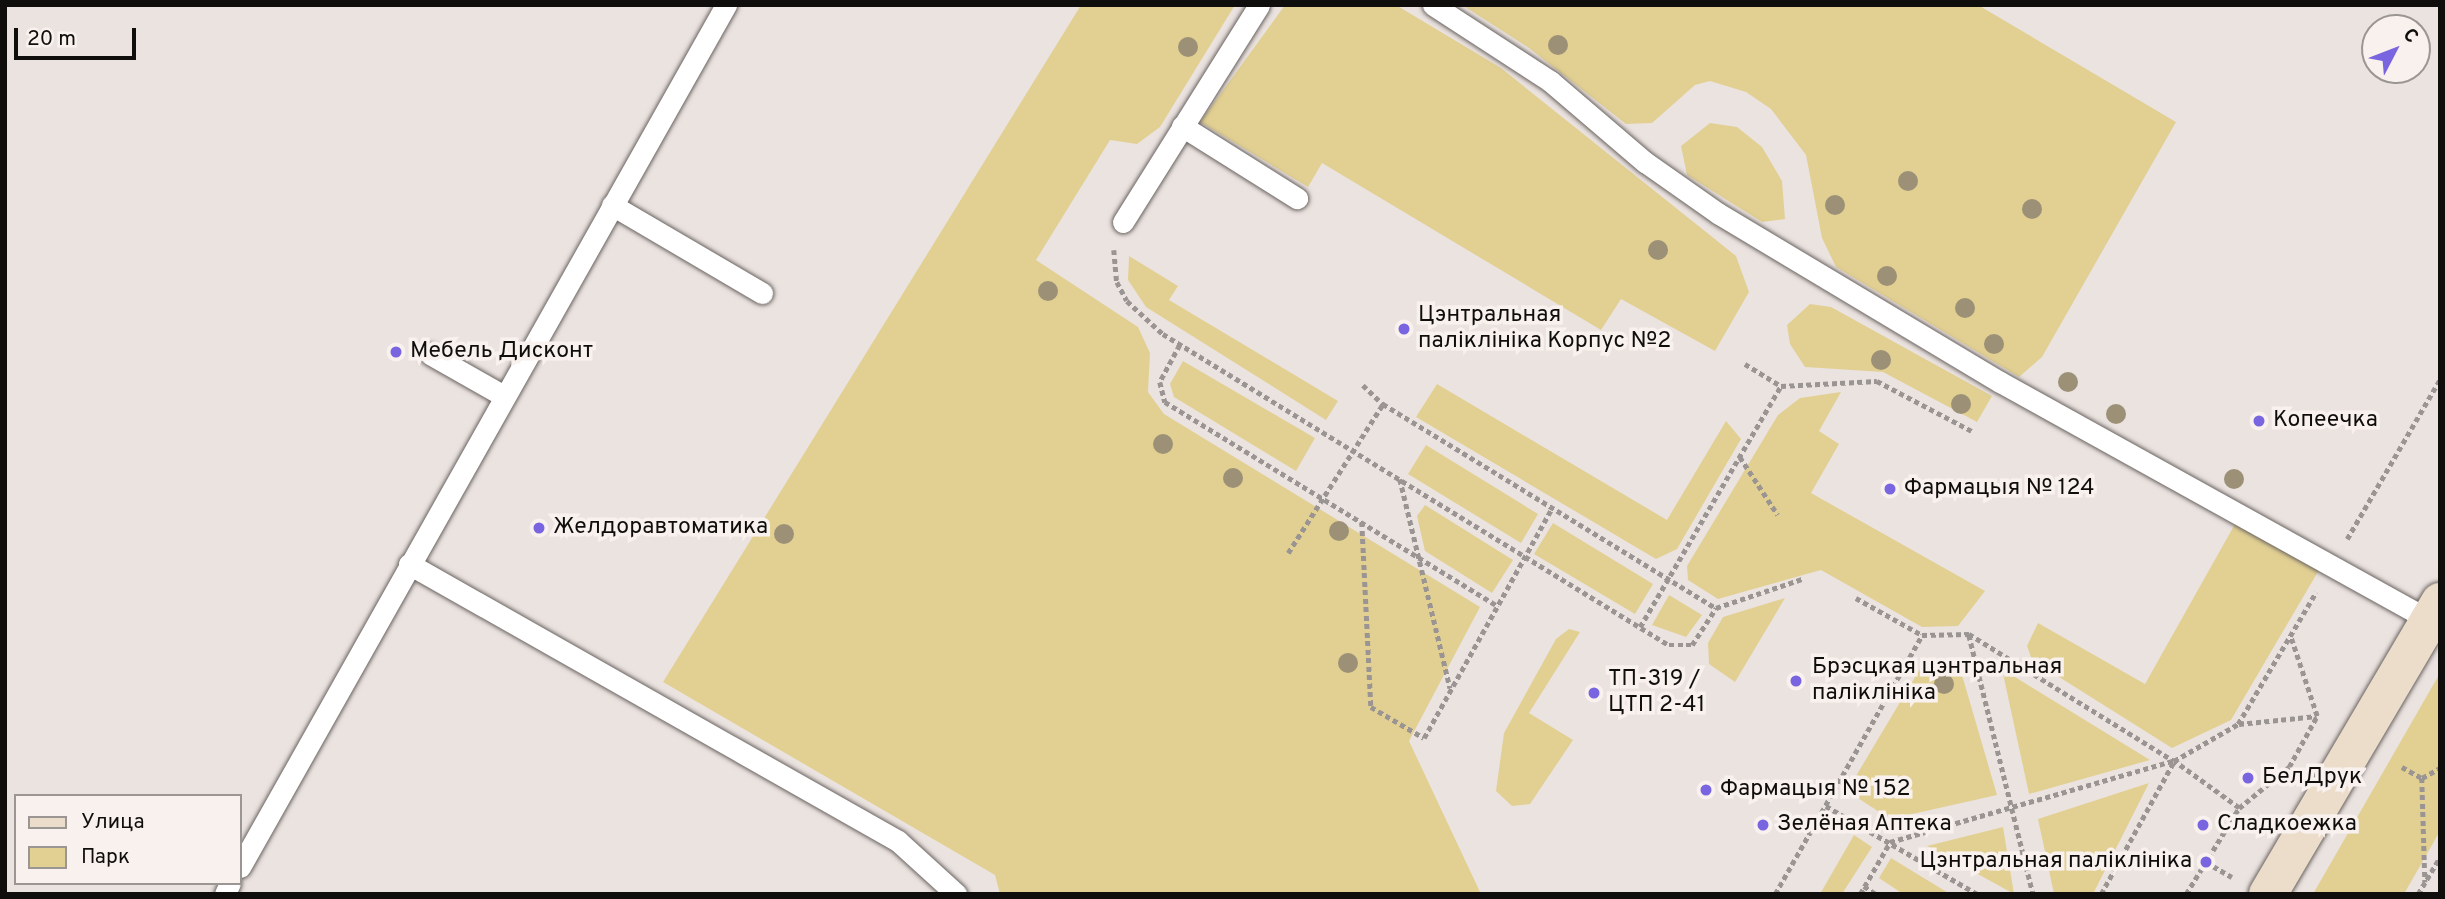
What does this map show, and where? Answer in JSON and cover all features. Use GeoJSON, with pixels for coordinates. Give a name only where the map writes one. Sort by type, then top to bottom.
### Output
{"type":"FeatureCollection","features":[{"type":"Feature","properties":{"kind":"main road"},"geometry":{"type":"LineString","coordinates":[[2268,894],[2434,611]]}},
{"type":"Feature","properties":{"kind":"lane"},"geometry":{"type":"LineString","coordinates":[[242,863],[726,5]]}},
{"type":"Feature","properties":{"kind":"lane"},"geometry":{"type":"LineString","coordinates":[[1123,222],[1259,5]]}},
{"type":"Feature","properties":{"kind":"lane"},"geometry":{"type":"LineString","coordinates":[[1433,5],[1550,80],[1645,162],[1718,214],[2000,382],[2331,566],[2434,611]]}},
{"type":"Feature","properties":{"kind":"lane"},"geometry":{"type":"LineString","coordinates":[[1182,126],[1297,198]]}},
{"type":"Feature","properties":{"kind":"lane"},"geometry":{"type":"LineString","coordinates":[[612,205],[762,293]]}},
{"type":"Feature","properties":{"kind":"lane"},"geometry":{"type":"LineString","coordinates":[[430,354],[504,396]]}},
{"type":"Feature","properties":{"kind":"lane"},"geometry":{"type":"LineString","coordinates":[[409,564],[898,841],[956,894]]}},
{"type":"Feature","properties":{"kind":"path"},"geometry":{"type":"LineString","coordinates":[[1123,222],[1115,244],[1116,282],[1142,318],[1640,628],[1684,648],[1716,608],[1802,579]]}},
{"type":"Feature","properties":{"kind":"path"},"geometry":{"type":"LineString","coordinates":[[1180,344],[1160,382],[1165,402],[1497,606]]}},
{"type":"Feature","properties":{"kind":"path"},"geometry":{"type":"LineString","coordinates":[[1745,365],[1781,386],[1877,381],[1972,431]]}},
{"type":"Feature","properties":{"kind":"path"},"geometry":{"type":"LineString","coordinates":[[2238,724],[2440,379]]}},
{"type":"Feature","properties":{"kind":"path"},"geometry":{"type":"LineString","coordinates":[[1363,385],[1383,404],[1716,608]]}},
{"type":"Feature","properties":{"kind":"path"},"geometry":{"type":"LineString","coordinates":[[1640,628],[1781,386]]}},
{"type":"Feature","properties":{"kind":"path"},"geometry":{"type":"LineString","coordinates":[[1288,554],[1383,404]]}},
{"type":"Feature","properties":{"kind":"path"},"geometry":{"type":"LineString","coordinates":[[1740,457],[1778,515]]}},
{"type":"Feature","properties":{"kind":"path"},"geometry":{"type":"LineString","coordinates":[[1400,478],[1450,690]]}},
{"type":"Feature","properties":{"kind":"path"},"geometry":{"type":"LineString","coordinates":[[1362,522],[1371,706],[1423,738],[1552,508]]}},
{"type":"Feature","properties":{"kind":"path"},"geometry":{"type":"LineString","coordinates":[[1856,598],[1922,635],[1969,634],[2174,761],[2239,808]]}},
{"type":"Feature","properties":{"kind":"path"},"geometry":{"type":"LineString","coordinates":[[1969,634],[2033,894]]}},
{"type":"Feature","properties":{"kind":"path"},"geometry":{"type":"LineString","coordinates":[[1775,894],[1922,635]]}},
{"type":"Feature","properties":{"kind":"path"},"geometry":{"type":"LineString","coordinates":[[2186,894],[2239,808],[2289,767],[2317,716],[2290,635]]}},
{"type":"Feature","properties":{"kind":"path"},"geometry":{"type":"LineString","coordinates":[[1860,894],[1890,842],[2174,761],[2238,724],[2317,716],[2327,722]]}},
{"type":"Feature","properties":{"kind":"path"},"geometry":{"type":"LineString","coordinates":[[2101,894],[2174,761]]}},
{"type":"Feature","properties":{"kind":"path"},"geometry":{"type":"LineString","coordinates":[[2402,766],[2422,778]]}},
{"type":"Feature","properties":{"kind":"path"},"geometry":{"type":"LineString","coordinates":[[2422,778],[2440,768]]}},
{"type":"Feature","properties":{"kind":"path"},"geometry":{"type":"LineString","coordinates":[[2422,778],[2425,882]]}},
{"type":"Feature","properties":{"kind":"path"},"geometry":{"type":"LineString","coordinates":[[1826,806],[1977,894]]}},
{"type":"Feature","properties":{"kind":"path"},"geometry":{"type":"LineString","coordinates":[[2418,894],[2440,857]]}},
{"type":"Feature","properties":{"kind":"path"},"geometry":{"type":"LineString","coordinates":[[1864,887],[1876,894]]}},
{"type":"Feature","properties":{"kind":"green space"},"geometry":{"type":"Polygon","coordinates":[[[1081,5],[1235,5],[1160,127],[1137,144],[1110,140],[1036,260],[1138,327],[1150,353],[1148,392],[1164,414],[1480,607],[1409,741],[1481,894],[1000,894],[995,875],[663,682],[1081,5]]]}},
{"type":"Feature","properties":{"kind":"green space"},"geometry":{"type":"Polygon","coordinates":[[[1285,5],[1396,5],[1501,68],[1736,256],[1749,292],[1715,351],[1621,299],[1601,330],[1322,163],[1308,187],[1200,122],[1285,5]]]}},
{"type":"Feature","properties":{"kind":"green space"},"geometry":{"type":"Polygon","coordinates":[[[1462,5],[1978,5],[2176,122],[2042,357],[2019,377],[1836,267],[1822,238],[1806,155],[1771,109],[1746,92],[1710,81],[1695,85],[1652,123],[1626,124],[1529,48],[1462,5]]]}},
{"type":"Feature","properties":{"kind":"green space"},"geometry":{"type":"Polygon","coordinates":[[[1710,123],[1737,127],[1762,147],[1782,181],[1785,219],[1762,222],[1687,175],[1681,146],[1710,123]]]}},
{"type":"Feature","properties":{"kind":"green space"},"geometry":{"type":"Polygon","coordinates":[[[1129,256],[1178,286],[1169,300],[1338,401],[1326,420],[1146,307],[1128,280],[1129,256]]]}},
{"type":"Feature","properties":{"kind":"green space"},"geometry":{"type":"Polygon","coordinates":[[[1810,304],[1831,307],[1992,396],[1977,422],[1883,372],[1805,367],[1790,344],[1787,325],[1810,304]]]}},
{"type":"Feature","properties":{"kind":"green space"},"geometry":{"type":"Polygon","coordinates":[[[1183,361],[1315,438],[1296,471],[1174,397],[1170,384],[1183,361]]]}},
{"type":"Feature","properties":{"kind":"green space"},"geometry":{"type":"Polygon","coordinates":[[[1437,384],[1667,520],[1726,421],[1741,439],[1677,549],[1656,559],[1416,417],[1437,384]]]}},
{"type":"Feature","properties":{"kind":"green space"},"geometry":{"type":"Polygon","coordinates":[[[1841,392],[1819,431],[1839,444],[1811,493],[1985,591],[1958,626],[1922,627],[1821,570],[1718,599],[1688,580],[1687,566],[1778,415],[1800,398],[1841,392]]]}},
{"type":"Feature","properties":{"kind":"green space"},"geometry":{"type":"Polygon","coordinates":[[[1426,445],[1538,514],[1521,543],[1408,474],[1426,445]]]}},
{"type":"Feature","properties":{"kind":"green space"},"geometry":{"type":"Polygon","coordinates":[[[1425,505],[1513,560],[1492,593],[1425,551],[1417,516],[1425,505]]]}},
{"type":"Feature","properties":{"kind":"green space"},"geometry":{"type":"Polygon","coordinates":[[[1553,523],[1653,584],[1635,614],[1534,554],[1553,523]]]}},
{"type":"Feature","properties":{"kind":"green space"},"geometry":{"type":"Polygon","coordinates":[[[2235,524],[2319,570],[2231,720],[2172,748],[2032,660],[2027,646],[2038,623],[2145,684],[2235,524]]]}},
{"type":"Feature","properties":{"kind":"green space"},"geometry":{"type":"Polygon","coordinates":[[[1669,595],[1702,615],[1686,637],[1652,625],[1669,595]]]}},
{"type":"Feature","properties":{"kind":"green space"},"geometry":{"type":"Polygon","coordinates":[[[1785,598],[1735,682],[1709,664],[1708,643],[1723,617],[1785,598]]]}},
{"type":"Feature","properties":{"kind":"green space"},"geometry":{"type":"Polygon","coordinates":[[[1569,629],[1580,632],[1529,713],[1573,740],[1530,804],[1512,806],[1496,791],[1504,733],[1556,639],[1569,629]]]}},
{"type":"Feature","properties":{"kind":"green space"},"geometry":{"type":"Polygon","coordinates":[[[1927,657],[1962,675],[1997,795],[1890,819],[1847,791],[1927,657]]]}},
{"type":"Feature","properties":{"kind":"green space"},"geometry":{"type":"Polygon","coordinates":[[[2002,669],[2150,760],[2029,794],[2002,669]]]}},
{"type":"Feature","properties":{"kind":"green space"},"geometry":{"type":"Polygon","coordinates":[[[2440,673],[2440,831],[2404,894],[2313,894],[2440,673]]]}},
{"type":"Feature","properties":{"kind":"green space"},"geometry":{"type":"Polygon","coordinates":[[[2149,783],[2093,894],[2054,894],[2038,819],[2149,783]]]}},
{"type":"Feature","properties":{"kind":"green space"},"geometry":{"type":"Polygon","coordinates":[[[2003,827],[2014,894],[1927,846],[2003,827]]]}},
{"type":"Feature","properties":{"kind":"green space"},"geometry":{"type":"Polygon","coordinates":[[[1854,835],[1872,847],[1842,894],[1820,894],[1854,835]]]}},
{"type":"Feature","properties":{"kind":"green space"},"geometry":{"type":"Polygon","coordinates":[[[1891,858],[1950,894],[1903,894],[1879,878],[1891,858]]]}},
{"type":"Feature","properties":{"kind":"place","name":"Цэнтральная паліклініка Корпус №2"},"geometry":{"type":"Point","coordinates":[1404,329]}},
{"type":"Feature","properties":{"kind":"place","name":"Мебель Дисконт"},"geometry":{"type":"Point","coordinates":[396,352]}},
{"type":"Feature","properties":{"kind":"place","name":"Копеечка"},"geometry":{"type":"Point","coordinates":[2259,421]}},
{"type":"Feature","properties":{"kind":"place","name":"Фармацыя № 124"},"geometry":{"type":"Point","coordinates":[1890,489]}},
{"type":"Feature","properties":{"kind":"place","name":"Желдоравтоматика"},"geometry":{"type":"Point","coordinates":[539,528]}},
{"type":"Feature","properties":{"kind":"place","name":"Брэсцкая цэнтральная паліклініка"},"geometry":{"type":"Point","coordinates":[1796,681]}},
{"type":"Feature","properties":{"kind":"place","name":"ТП-319 / ЦТП 2-41"},"geometry":{"type":"Point","coordinates":[1594,693]}},
{"type":"Feature","properties":{"kind":"place","name":"БелДрук"},"geometry":{"type":"Point","coordinates":[2248,778]}},
{"type":"Feature","properties":{"kind":"place","name":"Фармацыя № 152"},"geometry":{"type":"Point","coordinates":[1706,790]}},
{"type":"Feature","properties":{"kind":"place","name":"Зелёная Аптека"},"geometry":{"type":"Point","coordinates":[1763,825]}},
{"type":"Feature","properties":{"kind":"place","name":"Сладкоежка"},"geometry":{"type":"Point","coordinates":[2203,825]}},
{"type":"Feature","properties":{"kind":"place","name":"Цэнтральная паліклініка"},"geometry":{"type":"Point","coordinates":[2206,862]}}]}
